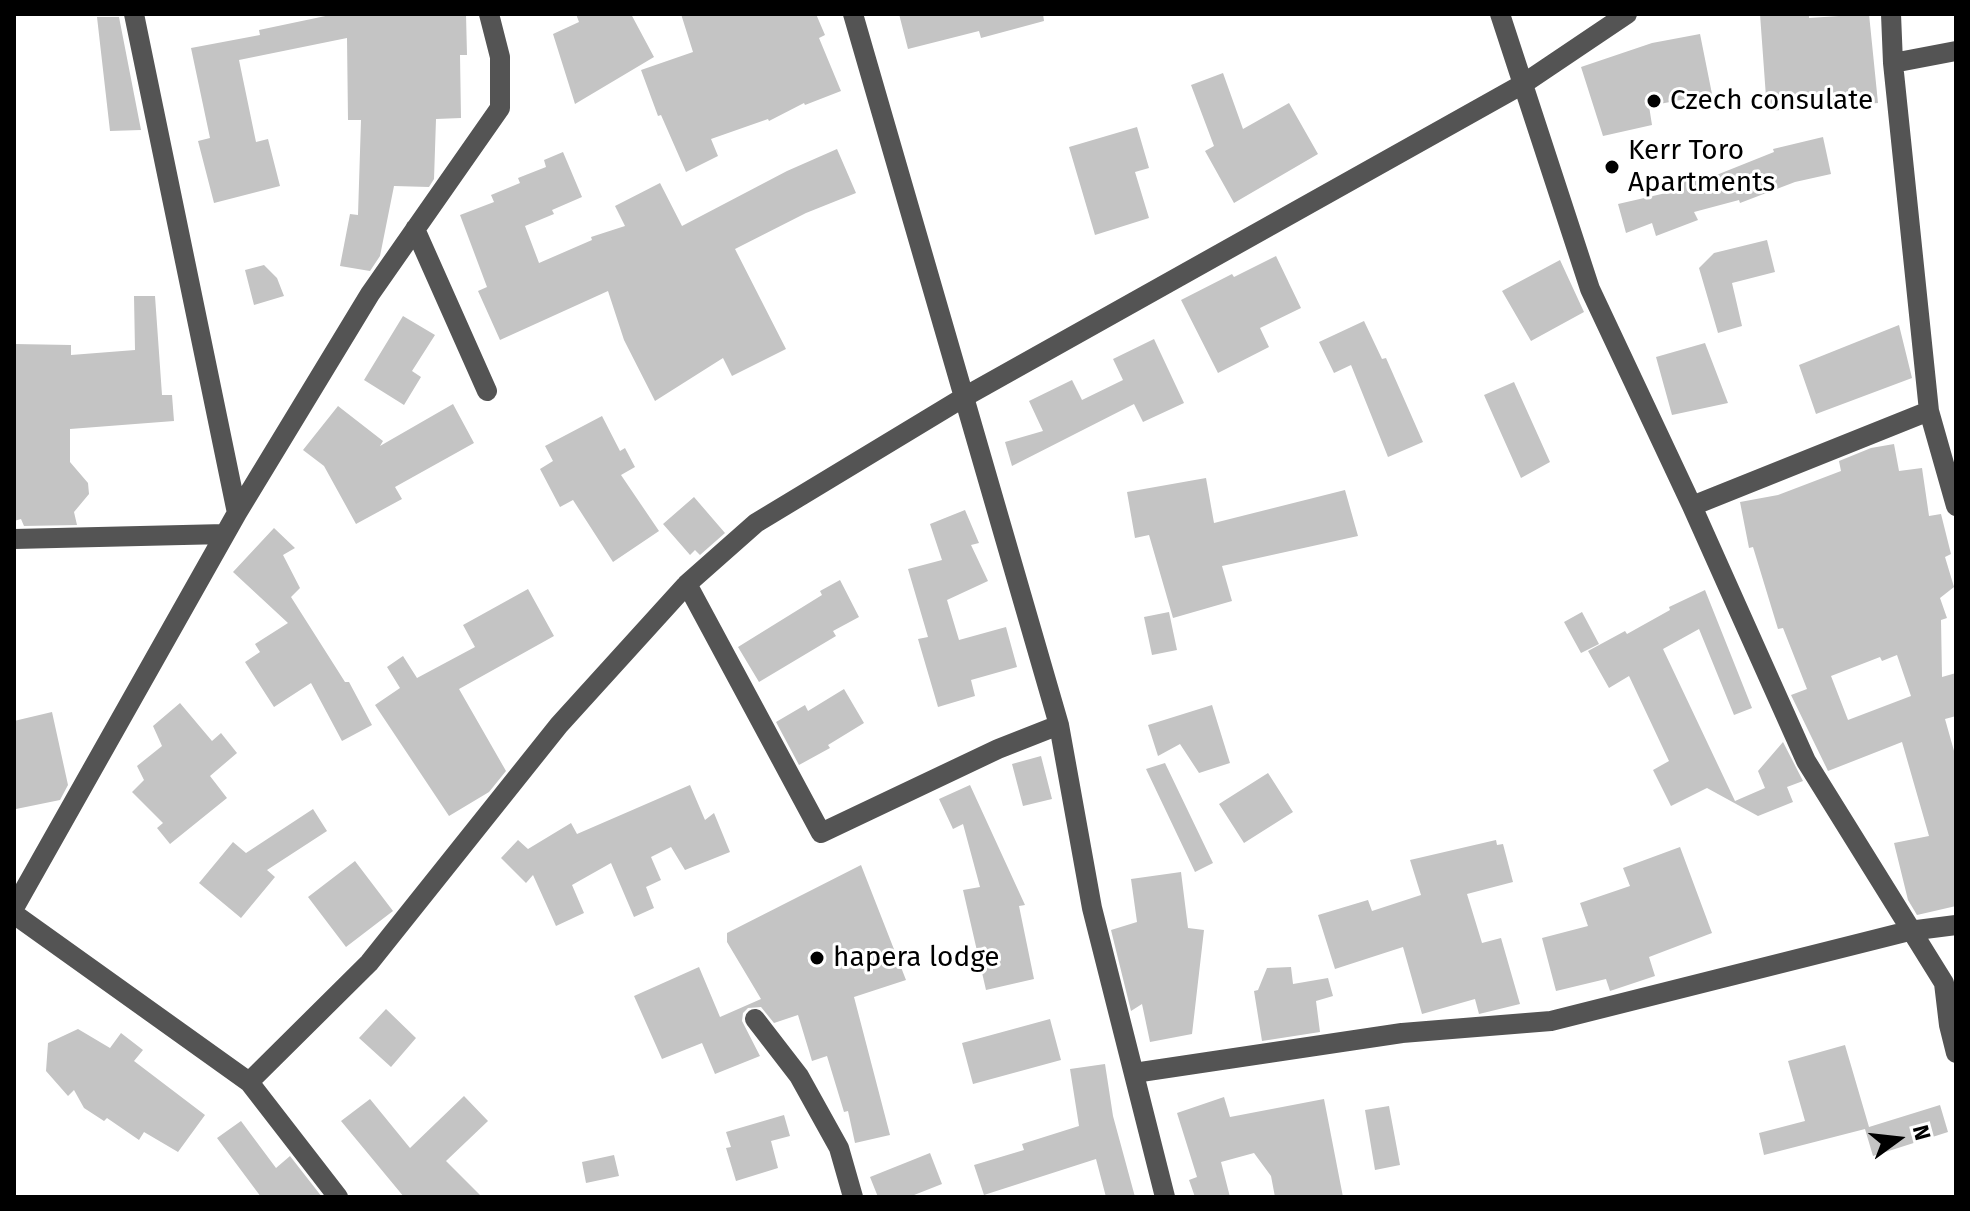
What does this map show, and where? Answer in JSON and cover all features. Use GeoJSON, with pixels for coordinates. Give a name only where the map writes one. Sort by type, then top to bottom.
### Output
{"type":"FeatureCollection","features":[{"type":"Feature","properties":{"kind":"street"},"geometry":{"type":"LineString","coordinates":[[134,14],[237,513]]}},
{"type":"Feature","properties":{"kind":"street"},"geometry":{"type":"LineString","coordinates":[[14,908],[237,513],[370,294],[500,108],[500,57],[489,14]]}},
{"type":"Feature","properties":{"kind":"street"},"geometry":{"type":"LineString","coordinates":[[853,14],[1059,725],[1092,908],[1165,1197]]}},
{"type":"Feature","properties":{"kind":"street"},"geometry":{"type":"LineString","coordinates":[[1500,14],[1590,289],[1692,506],[1806,761],[1944,983],[1956,1053]]}},
{"type":"Feature","properties":{"kind":"street"},"geometry":{"type":"LineString","coordinates":[[249,1082],[369,963],[559,725],[687,584],[756,523],[966,396],[1523,84],[1627,14]]}},
{"type":"Feature","properties":{"kind":"street"},"geometry":{"type":"LineString","coordinates":[[1891,14],[1893,63],[1929,411],[1956,506]]}},
{"type":"Feature","properties":{"kind":"street"},"geometry":{"type":"LineString","coordinates":[[1893,63],[1956,51]]}},
{"type":"Feature","properties":{"kind":"street"},"geometry":{"type":"LineString","coordinates":[[415,229],[487,391]]}},
{"type":"Feature","properties":{"kind":"street"},"geometry":{"type":"LineString","coordinates":[[1692,506],[1929,411]]}},
{"type":"Feature","properties":{"kind":"street"},"geometry":{"type":"LineString","coordinates":[[14,539],[225,534]]}},
{"type":"Feature","properties":{"kind":"street"},"geometry":{"type":"LineString","coordinates":[[687,584],[821,833],[998,749],[1059,725]]}},
{"type":"Feature","properties":{"kind":"street"},"geometry":{"type":"LineString","coordinates":[[14,914],[249,1082],[338,1197]]}},
{"type":"Feature","properties":{"kind":"street"},"geometry":{"type":"LineString","coordinates":[[1134,1073],[1402,1033],[1551,1021],[1909,931],[1956,925]]}},
{"type":"Feature","properties":{"kind":"street"},"geometry":{"type":"LineString","coordinates":[[755,1019],[806,1088],[839,1148],[853,1197]]}},
{"type":"Feature","properties":{"kind":"building"},"geometry":{"type":"Polygon","coordinates":[[[335,14],[466,14],[467,55],[460,55],[461,118],[436,119],[434,179],[429,187],[394,186],[380,256],[370,271],[340,266],[350,214],[358,215],[361,120],[348,120],[347,38],[239,60],[256,142],[268,139],[280,186],[214,203],[198,141],[210,138],[191,48],[260,35],[259,30],[335,14]]]}},
{"type":"Feature","properties":{"kind":"building"},"geometry":{"type":"Polygon","coordinates":[[[576,14],[631,14],[654,57],[575,104],[553,34],[579,22],[576,14]]]}},
{"type":"Feature","properties":{"kind":"building"},"geometry":{"type":"Polygon","coordinates":[[[681,14],[816,14],[825,35],[819,38],[841,91],[804,103],[769,121],[711,139],[718,156],[686,172],[661,115],[658,116],[641,70],[693,52],[681,14]]]}},
{"type":"Feature","properties":{"kind":"building"},"geometry":{"type":"Polygon","coordinates":[[[899,14],[1043,14],[1044,21],[981,38],[979,31],[908,49],[899,14]]]}},
{"type":"Feature","properties":{"kind":"building"},"geometry":{"type":"Polygon","coordinates":[[[1760,14],[1809,14],[1809,18],[1869,14],[1878,103],[1767,111],[1760,14]]]}},
{"type":"Feature","properties":{"kind":"building"},"geometry":{"type":"Polygon","coordinates":[[[97,17],[119,17],[141,130],[110,131],[97,17]]]}},
{"type":"Feature","properties":{"kind":"building"},"geometry":{"type":"Polygon","coordinates":[[[1700,34],[1712,94],[1649,106],[1652,125],[1603,136],[1581,67],[1652,43],[1700,34]]]}},
{"type":"Feature","properties":{"kind":"building"},"geometry":{"type":"Polygon","coordinates":[[[1223,73],[1243,129],[1289,103],[1318,154],[1234,203],[1205,151],[1214,146],[1191,85],[1223,73]]]}},
{"type":"Feature","properties":{"kind":"building"},"geometry":{"type":"Polygon","coordinates":[[[1137,127],[1149,168],[1135,172],[1149,218],[1095,235],[1069,147],[1137,127]]]}},
{"type":"Feature","properties":{"kind":"building"},"geometry":{"type":"Polygon","coordinates":[[[1823,137],[1831,174],[1795,182],[1740,203],[1739,200],[1694,212],[1698,220],[1656,236],[1652,223],[1626,233],[1618,204],[1666,193],[1665,186],[1708,174],[1709,178],[1774,152],[1773,149],[1823,137]]]}},
{"type":"Feature","properties":{"kind":"building"},"geometry":{"type":"Polygon","coordinates":[[[837,149],[856,193],[806,213],[735,249],[786,349],[732,376],[723,358],[655,401],[624,340],[608,291],[500,340],[478,291],[487,287],[460,215],[494,202],[491,195],[520,183],[518,178],[546,167],[544,160],[563,152],[582,197],[552,210],[554,214],[525,226],[539,263],[592,240],[591,237],[625,226],[615,206],[660,183],[682,226],[787,171],[837,149]]]}},
{"type":"Feature","properties":{"kind":"building"},"geometry":{"type":"Polygon","coordinates":[[[1767,240],[1775,272],[1732,283],[1742,326],[1718,333],[1699,268],[1714,253],[1767,240]]]}},
{"type":"Feature","properties":{"kind":"building"},"geometry":{"type":"Polygon","coordinates":[[[1276,256],[1301,308],[1260,328],[1269,347],[1218,373],[1181,300],[1276,256]]]}},
{"type":"Feature","properties":{"kind":"building"},"geometry":{"type":"Polygon","coordinates":[[[1560,260],[1584,312],[1531,341],[1502,291],[1560,260]]]}},
{"type":"Feature","properties":{"kind":"building"},"geometry":{"type":"Polygon","coordinates":[[[264,265],[277,278],[284,296],[254,305],[245,270],[264,265]]]}},
{"type":"Feature","properties":{"kind":"building"},"geometry":{"type":"Polygon","coordinates":[[[134,296],[155,296],[162,395],[172,395],[174,421],[70,429],[70,462],[88,483],[89,494],[74,512],[77,525],[24,526],[21,519],[14,521],[14,344],[71,345],[71,355],[135,350],[134,296]]]}},
{"type":"Feature","properties":{"kind":"building"},"geometry":{"type":"Polygon","coordinates":[[[403,316],[435,335],[412,371],[421,377],[404,405],[364,380],[403,316]]]}},
{"type":"Feature","properties":{"kind":"building"},"geometry":{"type":"Polygon","coordinates":[[[1364,321],[1382,359],[1386,358],[1423,442],[1388,457],[1351,365],[1334,373],[1319,342],[1364,321]]]}},
{"type":"Feature","properties":{"kind":"building"},"geometry":{"type":"Polygon","coordinates":[[[1899,325],[1912,378],[1816,414],[1799,365],[1899,325]]]}},
{"type":"Feature","properties":{"kind":"building"},"geometry":{"type":"Polygon","coordinates":[[[1154,339],[1184,403],[1143,422],[1134,404],[1012,466],[1005,442],[1043,431],[1029,401],[1072,380],[1082,400],[1123,380],[1113,359],[1154,339]]]}},
{"type":"Feature","properties":{"kind":"building"},"geometry":{"type":"Polygon","coordinates":[[[1705,343],[1728,403],[1672,415],[1656,357],[1705,343]]]}},
{"type":"Feature","properties":{"kind":"building"},"geometry":{"type":"Polygon","coordinates":[[[1514,382],[1550,462],[1521,478],[1484,395],[1514,382]]]}},
{"type":"Feature","properties":{"kind":"building"},"geometry":{"type":"Polygon","coordinates":[[[453,404],[474,443],[395,487],[402,499],[356,524],[324,466],[303,450],[338,406],[383,441],[380,446],[453,404]]]}},
{"type":"Feature","properties":{"kind":"building"},"geometry":{"type":"Polygon","coordinates":[[[602,416],[620,451],[625,448],[635,467],[621,475],[659,531],[613,562],[573,500],[560,507],[540,469],[553,461],[545,446],[602,416]]]}},
{"type":"Feature","properties":{"kind":"building"},"geometry":{"type":"Polygon","coordinates":[[[1894,444],[1899,471],[1922,468],[1929,516],[1941,514],[1951,554],[1945,557],[1954,587],[1940,598],[1947,618],[1941,620],[1942,677],[1956,673],[1956,716],[1945,719],[1956,758],[1956,906],[1917,915],[1908,900],[1894,843],[1929,836],[1902,742],[1828,771],[1791,695],[1807,689],[1783,628],[1778,629],[1753,547],[1749,548],[1740,502],[1778,495],[1841,471],[1839,461],[1871,448],[1894,444]],[[1897,655],[1882,661],[1880,657],[1831,676],[1848,720],[1911,696],[1897,655]]]}},
{"type":"Feature","properties":{"kind":"building"},"geometry":{"type":"Polygon","coordinates":[[[1206,478],[1214,523],[1345,490],[1358,536],[1222,566],[1232,601],[1173,618],[1149,535],[1135,538],[1127,492],[1206,478]]]}},
{"type":"Feature","properties":{"kind":"building"},"geometry":{"type":"Polygon","coordinates":[[[694,497],[725,533],[700,555],[695,550],[690,555],[663,524],[694,497]]]}},
{"type":"Feature","properties":{"kind":"building"},"geometry":{"type":"Polygon","coordinates":[[[965,510],[979,543],[971,545],[988,581],[947,600],[959,640],[1006,627],[1017,667],[971,680],[975,696],[938,707],[918,639],[928,637],[908,569],[942,560],[930,524],[965,510]]]}},
{"type":"Feature","properties":{"kind":"building"},"geometry":{"type":"Polygon","coordinates":[[[274,528],[295,548],[283,555],[300,588],[291,597],[345,682],[349,682],[372,725],[342,741],[311,683],[274,707],[245,662],[260,652],[255,644],[288,623],[233,572],[274,528]]]}},
{"type":"Feature","properties":{"kind":"building"},"geometry":{"type":"Polygon","coordinates":[[[840,580],[859,617],[833,631],[836,636],[759,682],[738,647],[822,595],[820,591],[840,580]]]}},
{"type":"Feature","properties":{"kind":"building"},"geometry":{"type":"Polygon","coordinates":[[[528,589],[554,636],[459,689],[506,771],[489,792],[449,816],[375,705],[400,688],[387,667],[403,656],[417,678],[475,647],[463,625],[528,589]]]}},
{"type":"Feature","properties":{"kind":"building"},"geometry":{"type":"Polygon","coordinates":[[[1705,590],[1752,708],[1734,715],[1699,629],[1663,649],[1735,801],[1765,788],[1758,771],[1783,742],[1803,781],[1787,787],[1793,802],[1758,816],[1707,788],[1671,806],[1653,770],[1669,761],[1629,676],[1609,688],[1588,651],[1625,631],[1627,634],[1670,610],[1669,607],[1705,590]]]}},
{"type":"Feature","properties":{"kind":"building"},"geometry":{"type":"Polygon","coordinates":[[[1169,612],[1177,650],[1152,655],[1144,617],[1169,612]]]}},
{"type":"Feature","properties":{"kind":"building"},"geometry":{"type":"Polygon","coordinates":[[[1582,612],[1599,644],[1581,653],[1564,622],[1582,612]]]}},
{"type":"Feature","properties":{"kind":"building"},"geometry":{"type":"Polygon","coordinates":[[[844,689],[864,723],[828,745],[830,748],[799,765],[776,722],[805,705],[808,711],[844,689]]]}},
{"type":"Feature","properties":{"kind":"building"},"geometry":{"type":"Polygon","coordinates":[[[180,703],[212,741],[221,733],[237,753],[210,776],[227,798],[170,844],[157,828],[163,823],[132,792],[144,780],[137,766],[162,746],[153,726],[180,703]]]}},
{"type":"Feature","properties":{"kind":"building"},"geometry":{"type":"Polygon","coordinates":[[[1212,705],[1230,763],[1199,773],[1180,744],[1158,756],[1148,725],[1212,705]]]}},
{"type":"Feature","properties":{"kind":"building"},"geometry":{"type":"Polygon","coordinates":[[[52,712],[68,785],[60,800],[16,809],[14,721],[52,712]]]}},
{"type":"Feature","properties":{"kind":"building"},"geometry":{"type":"Polygon","coordinates":[[[1041,756],[1052,799],[1023,806],[1012,764],[1041,756]]]}},
{"type":"Feature","properties":{"kind":"building"},"geometry":{"type":"Polygon","coordinates":[[[1165,763],[1213,863],[1195,872],[1146,769],[1165,763]]]}},
{"type":"Feature","properties":{"kind":"building"},"geometry":{"type":"Polygon","coordinates":[[[1268,773],[1293,812],[1244,843],[1219,804],[1268,773]]]}},
{"type":"Feature","properties":{"kind":"building"},"geometry":{"type":"Polygon","coordinates":[[[690,785],[705,820],[714,813],[730,852],[685,870],[671,847],[651,857],[661,880],[646,887],[654,908],[634,917],[611,863],[572,885],[584,913],[556,926],[533,875],[526,883],[501,858],[518,840],[528,849],[571,823],[577,834],[690,785]]]}},
{"type":"Feature","properties":{"kind":"building"},"geometry":{"type":"Polygon","coordinates":[[[970,785],[1025,905],[1019,906],[1034,979],[986,990],[963,890],[980,887],[963,824],[953,829],[939,799],[970,785]]]}},
{"type":"Feature","properties":{"kind":"building"},"geometry":{"type":"Polygon","coordinates":[[[313,809],[327,831],[267,870],[275,877],[241,918],[199,883],[233,842],[246,853],[313,809]]]}},
{"type":"Feature","properties":{"kind":"building"},"geometry":{"type":"Polygon","coordinates":[[[1496,840],[1497,845],[1503,844],[1513,882],[1467,894],[1482,943],[1501,938],[1520,1004],[1479,1014],[1475,999],[1422,1014],[1403,947],[1335,969],[1318,915],[1368,900],[1372,911],[1421,895],[1410,860],[1496,840]]]}},
{"type":"Feature","properties":{"kind":"building"},"geometry":{"type":"Polygon","coordinates":[[[1680,847],[1712,933],[1649,957],[1655,976],[1610,991],[1606,979],[1556,991],[1542,938],[1588,926],[1580,903],[1630,886],[1623,868],[1680,847]]]}},
{"type":"Feature","properties":{"kind":"building"},"geometry":{"type":"Polygon","coordinates":[[[355,861],[393,911],[346,947],[308,897],[355,861]]]}},
{"type":"Feature","properties":{"kind":"building"},"geometry":{"type":"Polygon","coordinates":[[[861,865],[906,980],[854,997],[890,1135],[855,1143],[848,1111],[844,1112],[827,1056],[812,1061],[798,1015],[774,1023],[761,1007],[748,1008],[743,1013],[742,1021],[760,1056],[715,1074],[702,1043],[662,1059],[634,996],[699,967],[720,1017],[761,999],[727,942],[727,933],[861,865]]]}},
{"type":"Feature","properties":{"kind":"building"},"geometry":{"type":"Polygon","coordinates":[[[1181,872],[1188,928],[1204,930],[1192,1034],[1150,1042],[1142,1004],[1131,1011],[1111,930],[1137,922],[1131,879],[1181,872]]]}},
{"type":"Feature","properties":{"kind":"building"},"geometry":{"type":"Polygon","coordinates":[[[1291,967],[1293,984],[1328,978],[1333,996],[1316,1001],[1320,1032],[1262,1041],[1254,991],[1258,990],[1267,968],[1291,967]]]}},
{"type":"Feature","properties":{"kind":"building"},"geometry":{"type":"Polygon","coordinates":[[[386,1009],[416,1038],[391,1067],[359,1038],[386,1009]]]}},
{"type":"Feature","properties":{"kind":"building"},"geometry":{"type":"Polygon","coordinates":[[[1050,1019],[1061,1060],[973,1084],[962,1043],[1050,1019]]]}},
{"type":"Feature","properties":{"kind":"building"},"geometry":{"type":"Polygon","coordinates":[[[78,1029],[110,1048],[121,1033],[143,1050],[134,1061],[205,1115],[178,1152],[144,1132],[139,1140],[107,1118],[104,1121],[84,1108],[74,1090],[68,1096],[46,1071],[48,1043],[78,1029]]]}},
{"type":"Feature","properties":{"kind":"building"},"geometry":{"type":"Polygon","coordinates":[[[1845,1045],[1869,1127],[1940,1105],[1948,1132],[1873,1156],[1865,1129],[1764,1155],[1759,1133],[1805,1121],[1788,1061],[1845,1045]]]}},
{"type":"Feature","properties":{"kind":"building"},"geometry":{"type":"Polygon","coordinates":[[[1105,1064],[1113,1116],[1135,1197],[1106,1197],[1096,1159],[984,1195],[974,1165],[1024,1150],[1022,1144],[1079,1126],[1070,1069],[1105,1064]]]}},
{"type":"Feature","properties":{"kind":"building"},"geometry":{"type":"Polygon","coordinates":[[[464,1096],[488,1121],[446,1161],[482,1197],[404,1197],[341,1121],[370,1099],[410,1148],[464,1096]]]}},
{"type":"Feature","properties":{"kind":"building"},"geometry":{"type":"Polygon","coordinates":[[[1224,1097],[1230,1117],[1324,1099],[1343,1197],[1275,1197],[1271,1176],[1254,1153],[1221,1162],[1230,1197],[1195,1197],[1189,1180],[1197,1177],[1177,1113],[1224,1097]]]}},
{"type":"Feature","properties":{"kind":"building"},"geometry":{"type":"Polygon","coordinates":[[[1389,1106],[1400,1165],[1375,1170],[1365,1110],[1389,1106]]]}},
{"type":"Feature","properties":{"kind":"building"},"geometry":{"type":"Polygon","coordinates":[[[784,1115],[790,1136],[771,1141],[778,1168],[736,1181],[726,1148],[731,1147],[726,1132],[784,1115]]]}},
{"type":"Feature","properties":{"kind":"building"},"geometry":{"type":"Polygon","coordinates":[[[241,1121],[276,1168],[290,1156],[322,1197],[261,1197],[217,1138],[241,1121]]]}},
{"type":"Feature","properties":{"kind":"building"},"geometry":{"type":"Polygon","coordinates":[[[930,1153],[942,1184],[909,1197],[878,1197],[870,1177],[930,1153]]]}},
{"type":"Feature","properties":{"kind":"building"},"geometry":{"type":"Polygon","coordinates":[[[614,1155],[619,1176],[586,1183],[582,1162],[614,1155]]]}},
{"type":"Feature","properties":{"kind":"place","name":"Czech consulate"},"geometry":{"type":"Point","coordinates":[1654,101]}},
{"type":"Feature","properties":{"kind":"place","name":"Kerr Toro Apartments"},"geometry":{"type":"Point","coordinates":[1612,167]}},
{"type":"Feature","properties":{"kind":"place","name":"hapera lodge"},"geometry":{"type":"Point","coordinates":[817,958]}}]}
